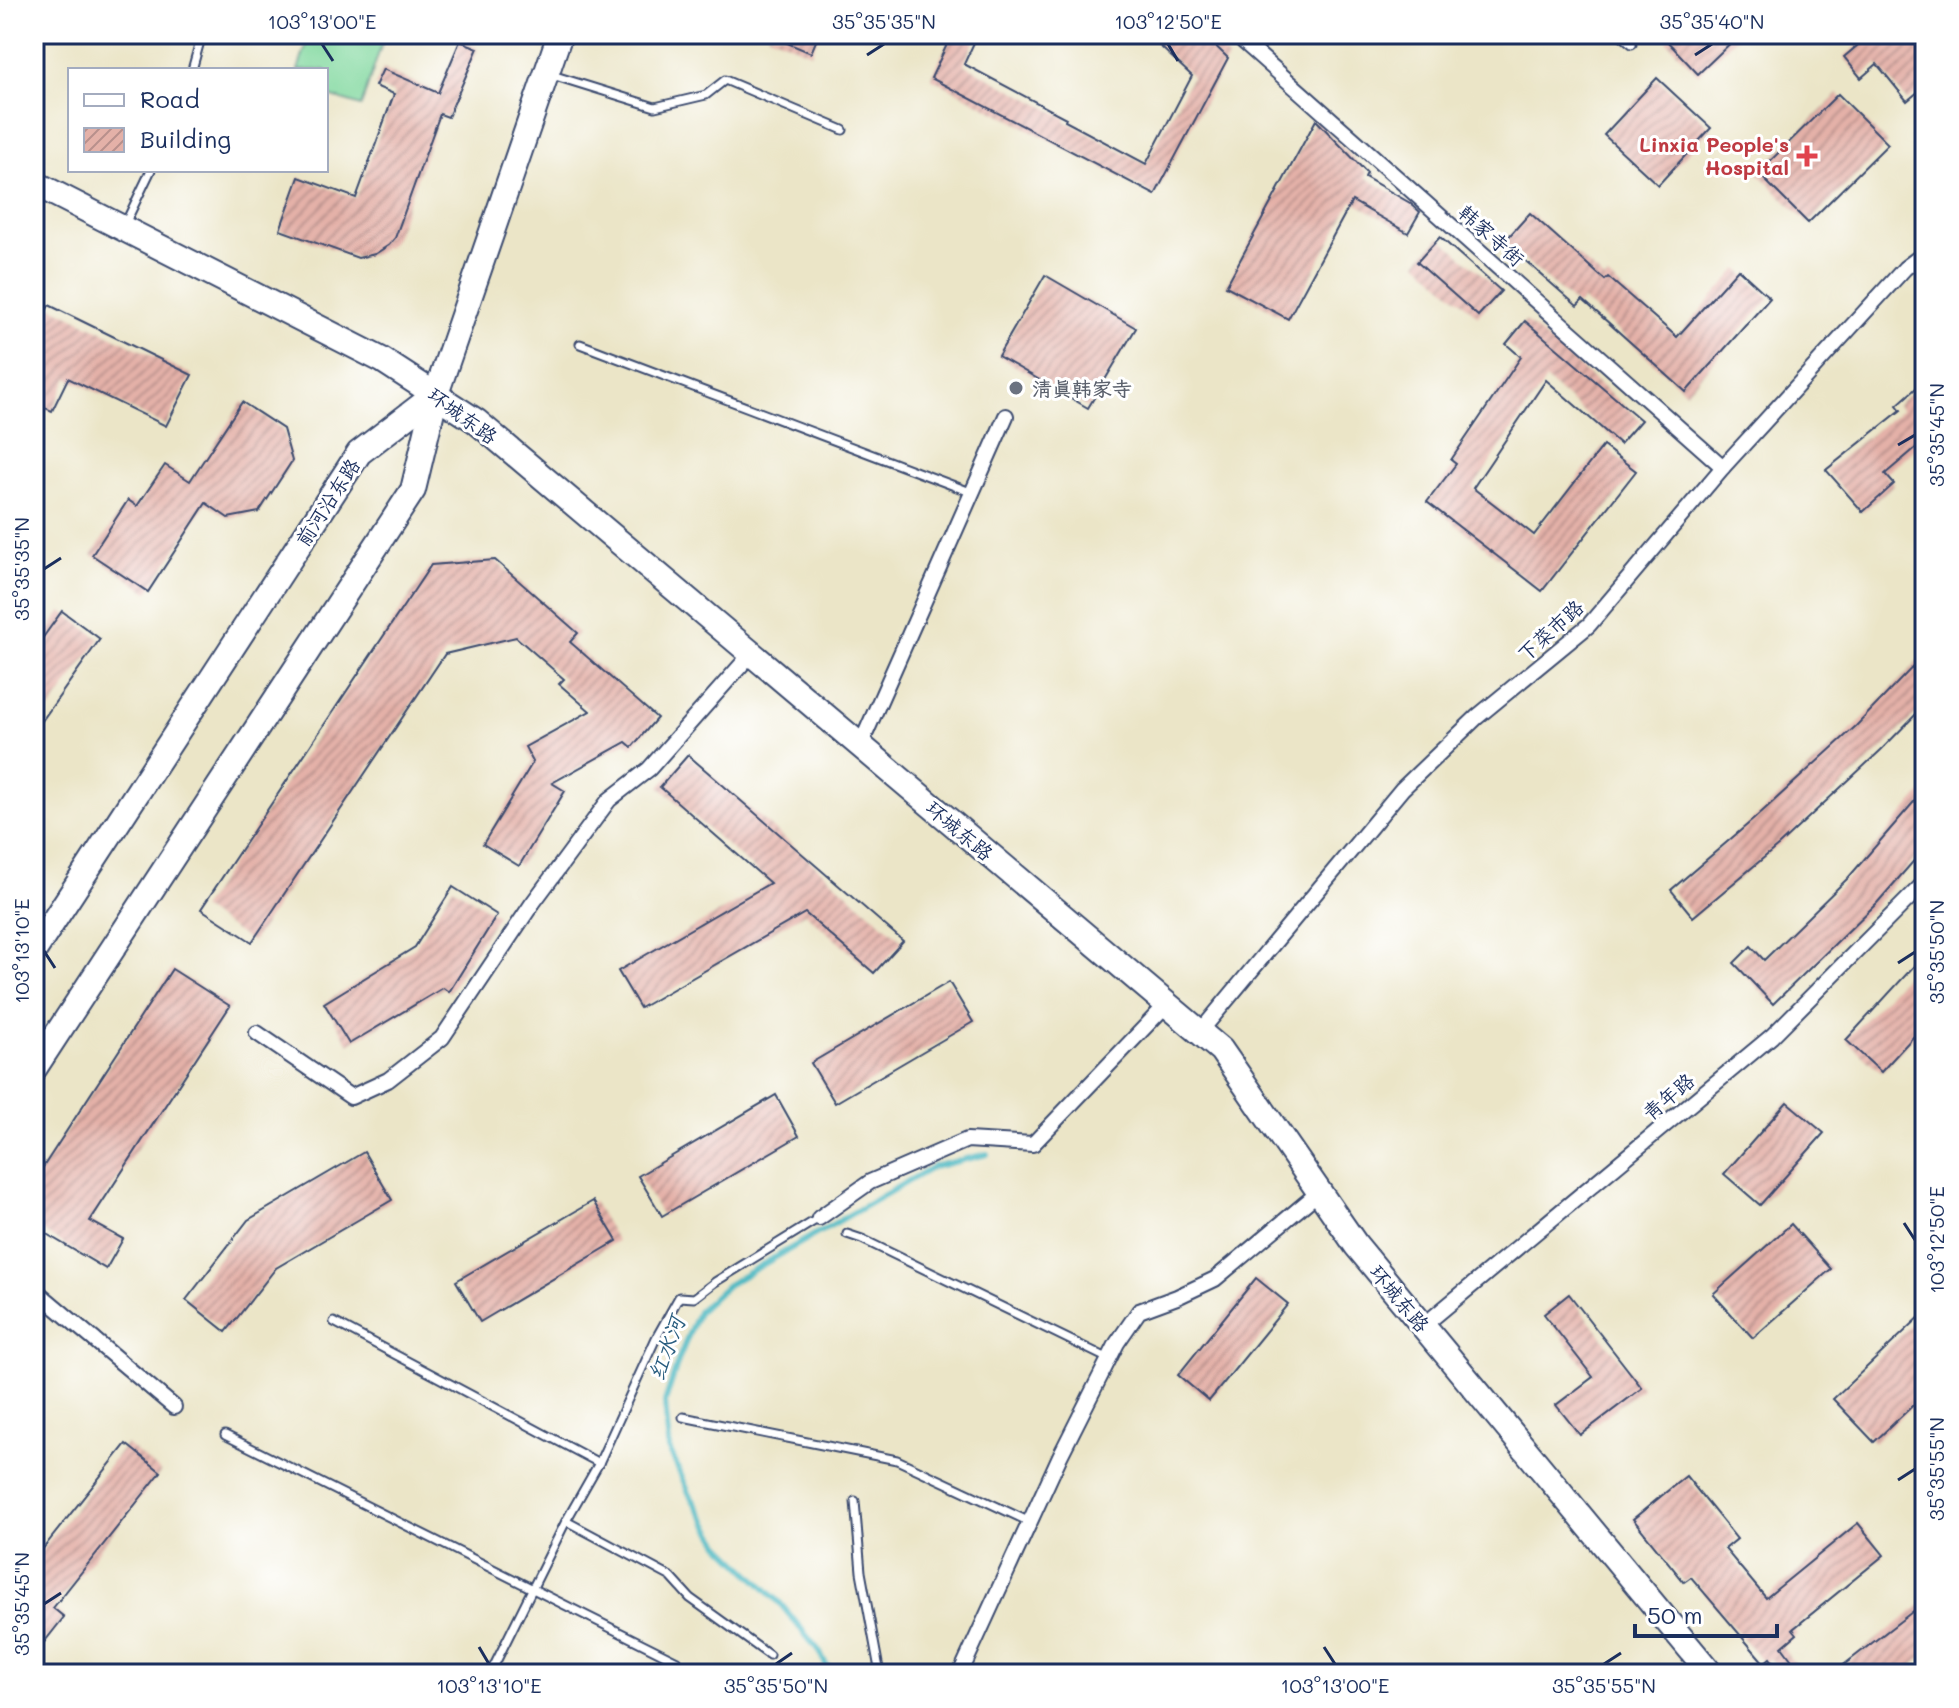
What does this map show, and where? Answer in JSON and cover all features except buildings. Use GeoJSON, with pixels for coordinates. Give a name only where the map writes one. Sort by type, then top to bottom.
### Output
{"type":"FeatureCollection","features":[{"type":"Feature","properties":{"kind":"main road"},"geometry":{"type":"LineString","coordinates":[[34,1069],[413,490],[436,394],[560,34]]}},
{"type":"Feature","properties":{"kind":"main road","name":"环城东路"},"geometry":{"type":"LineString","coordinates":[[34,183],[382,360],[476,421],[1221,1050],[1356,1245],[1711,1674]]}},
{"type":"Feature","properties":{"kind":"main road","name":"前河沿东路"},"geometry":{"type":"LineString","coordinates":[[34,951],[359,453],[436,394]]}},
{"type":"Feature","properties":{"kind":"street","name":"韩家寺街"},"geometry":{"type":"LineString","coordinates":[[1235,34],[1723,467]]}},
{"type":"Feature","properties":{"kind":"street","name":"下菜市路"},"geometry":{"type":"LineString","coordinates":[[1200,1032],[1402,789],[1477,717],[1589,625],[1723,467],[1905,268],[1925,253]]}},
{"type":"Feature","properties":{"kind":"street"},"geometry":{"type":"LineString","coordinates":[[860,746],[1006,416]]}},
{"type":"Feature","properties":{"kind":"street"},"geometry":{"type":"LineString","coordinates":[[257,1033],[351,1097],[388,1080],[421,1055],[442,1038],[532,904],[609,800],[649,769],[751,654]]}},
{"type":"Feature","properties":{"kind":"street","name":"青年路"},"geometry":{"type":"LineString","coordinates":[[1423,1326],[1772,1036],[1925,882]]}},
{"type":"Feature","properties":{"kind":"street"},"geometry":{"type":"LineString","coordinates":[[819,1218],[870,1182],[967,1140],[1033,1144],[1167,1004]]}},
{"type":"Feature","properties":{"kind":"street"},"geometry":{"type":"LineString","coordinates":[[960,1674],[1109,1359],[1139,1311],[1215,1279],[1319,1192]]}},
{"type":"Feature","properties":{"kind":"street"},"geometry":{"type":"LineString","coordinates":[[34,1289],[174,1407]]}},
{"type":"Feature","properties":{"kind":"lane"},"geometry":{"type":"LineString","coordinates":[[193,68],[202,34]]}},
{"type":"Feature","properties":{"kind":"lane"},"geometry":{"type":"LineString","coordinates":[[1620,34],[1632,44]]}},
{"type":"Feature","properties":{"kind":"lane"},"geometry":{"type":"LineString","coordinates":[[547,73],[655,107],[706,95],[725,80],[843,130]]}},
{"type":"Feature","properties":{"kind":"lane"},"geometry":{"type":"LineString","coordinates":[[123,228],[150,172]]}},
{"type":"Feature","properties":{"kind":"lane"},"geometry":{"type":"LineString","coordinates":[[580,344],[973,493]]}},
{"type":"Feature","properties":{"kind":"lane"},"geometry":{"type":"LineString","coordinates":[[490,1674],[566,1521],[599,1463],[656,1338],[679,1297],[694,1298],[819,1218]]}},
{"type":"Feature","properties":{"kind":"lane"},"geometry":{"type":"LineString","coordinates":[[847,1234],[1109,1359]]}},
{"type":"Feature","properties":{"kind":"lane"},"geometry":{"type":"LineString","coordinates":[[334,1322],[599,1463]]}},
{"type":"Feature","properties":{"kind":"lane"},"geometry":{"type":"LineString","coordinates":[[683,1417],[897,1460],[1030,1522]]}},
{"type":"Feature","properties":{"kind":"lane"},"geometry":{"type":"LineString","coordinates":[[225,1435],[677,1661]]}},
{"type":"Feature","properties":{"kind":"lane"},"geometry":{"type":"LineString","coordinates":[[855,1501],[861,1572],[880,1674]]}},
{"type":"Feature","properties":{"kind":"lane"},"geometry":{"type":"LineString","coordinates":[[566,1521],[671,1577],[690,1598],[769,1655]]}},
{"type":"Feature","properties":{"kind":"green space"},"geometry":{"type":"Polygon","coordinates":[[[310,34],[385,34],[361,106],[328,96],[328,68],[299,68],[310,34]]]}},
{"type":"Feature","properties":{"kind":"waterway","name":"红水河"},"geometry":{"type":"LineString","coordinates":[[831,1674],[819,1651],[779,1602],[720,1544],[690,1495],[669,1449],[665,1402],[698,1312],[727,1285],[933,1167],[987,1154]]}},
{"type":"Feature","properties":{"kind":"place","name":"Linxia People's Hospital"},"geometry":{"type":"Point","coordinates":[1807,156]}},
{"type":"Feature","properties":{"kind":"place","name":"清真韩家寺"},"geometry":{"type":"Point","coordinates":[1016,388]}}]}
